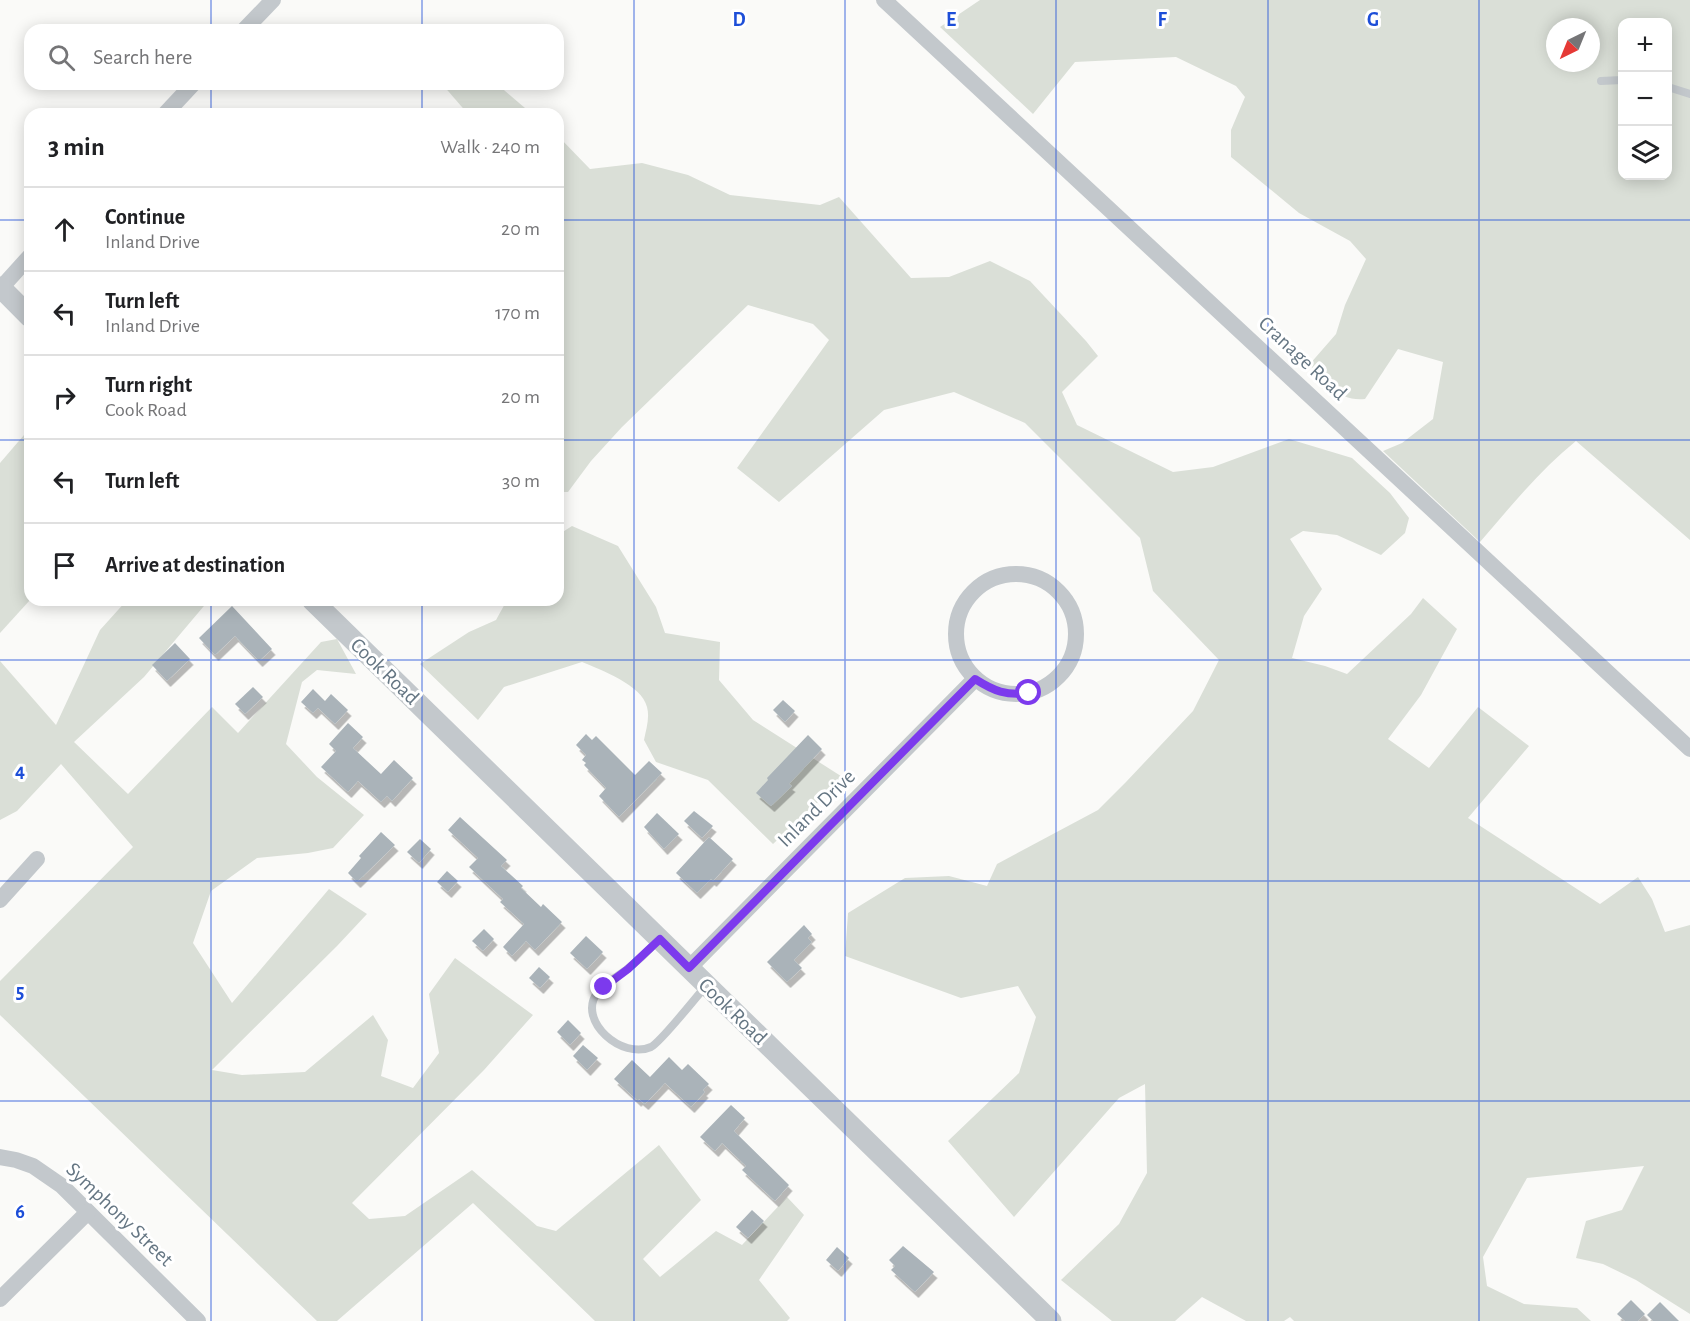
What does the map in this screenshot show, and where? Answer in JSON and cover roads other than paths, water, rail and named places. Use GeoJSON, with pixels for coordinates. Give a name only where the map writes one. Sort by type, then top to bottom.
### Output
{"type":"FeatureCollection","features":[{"type":"Feature","properties":{"kind":"street"},"geometry":{"type":"LineString","coordinates":[[250,24],[273,0]]}},
{"type":"Feature","properties":{"kind":"street","name":"Cranage Road"},"geometry":{"type":"LineString","coordinates":[[884,0],[1690,749]]}},
{"type":"Feature","properties":{"kind":"street"},"geometry":{"type":"LineString","coordinates":[[171,108],[187,90]]}},
{"type":"Feature","properties":{"kind":"street"},"geometry":{"type":"LineString","coordinates":[[24,262],[0,287],[24,311]]}},
{"type":"Feature","properties":{"kind":"street"},"geometry":{"type":"LineString","coordinates":[[1021,573],[1050,584],[1065,598],[1072,610],[1077,631],[1076,644],[1069,664],[1049,686],[1014,695],[993,690],[975,679],[963,663],[956,643],[955,631],[960,610],[971,592],[981,584],[1000,575],[1021,573]]}},
{"type":"Feature","properties":{"kind":"street","name":"Cook Road"},"geometry":{"type":"LineString","coordinates":[[318,606],[1051,1321]]}},
{"type":"Feature","properties":{"kind":"street","name":"Inland Drive"},"geometry":{"type":"LineString","coordinates":[[689,968],[975,679]]}},
{"type":"Feature","properties":{"kind":"street"},"geometry":{"type":"LineString","coordinates":[[0,900],[37,859]]}},
{"type":"Feature","properties":{"kind":"street","name":"Symphony Street"},"geometry":{"type":"LineString","coordinates":[[0,1157],[33,1166],[62,1186],[195,1320]]}},
{"type":"Feature","properties":{"kind":"street"},"geometry":{"type":"LineString","coordinates":[[0,1299],[88,1212]]}},
{"type":"Feature","properties":{"kind":"lane"},"geometry":{"type":"LineString","coordinates":[[1601,81],[1618,80]]}},
{"type":"Feature","properties":{"kind":"lane"},"geometry":{"type":"LineString","coordinates":[[1672,88],[1690,94]]}},
{"type":"Feature","properties":{"kind":"lane"},"geometry":{"type":"LineString","coordinates":[[660,939],[628,969],[604,987],[594,1000],[593,1012],[599,1027],[609,1040],[636,1051],[652,1046],[707,985]]}}]}
